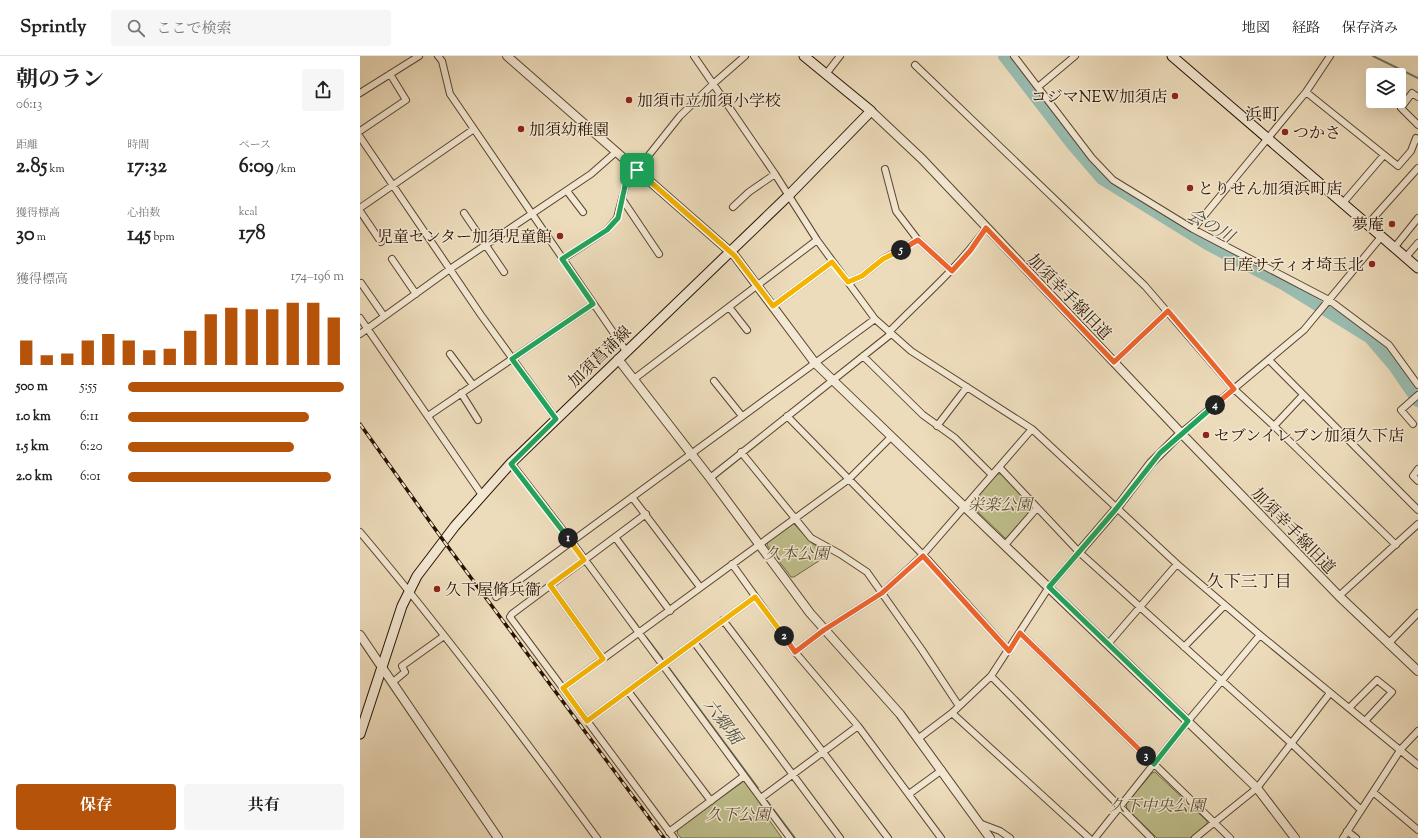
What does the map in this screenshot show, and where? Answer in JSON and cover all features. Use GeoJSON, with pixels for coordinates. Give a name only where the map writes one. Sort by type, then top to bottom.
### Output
{"type":"FeatureCollection","features":[{"type":"Feature","properties":{"kind":"main road"},"geometry":{"type":"LineString","coordinates":[[804,56],[871,111]]}},
{"type":"Feature","properties":{"kind":"main road"},"geometry":{"type":"LineString","coordinates":[[1172,56],[1418,268]]}},
{"type":"Feature","properties":{"kind":"main road","name":"加須菖蒲線"},"geometry":{"type":"LineString","coordinates":[[360,734],[394,626],[409,590],[440,544],[511,464],[626,351],[731,252],[871,111]]}},
{"type":"Feature","properties":{"kind":"street"},"geometry":{"type":"LineString","coordinates":[[360,93],[420,56]]}},
{"type":"Feature","properties":{"kind":"street"},"geometry":{"type":"LineString","coordinates":[[507,56],[731,252],[758,285],[815,363],[832,381],[965,506],[1257,788],[1295,838]]}},
{"type":"Feature","properties":{"kind":"street"},"geometry":{"type":"LineString","coordinates":[[694,56],[775,174],[832,262],[875,319],[916,355],[1032,429],[1116,509],[1177,564],[1260,636],[1401,749],[1418,765]]}},
{"type":"Feature","properties":{"kind":"street"},"geometry":{"type":"LineString","coordinates":[[562,259],[607,230],[618,218],[625,186],[637,170],[680,116],[745,56]]}},
{"type":"Feature","properties":{"kind":"street"},"geometry":{"type":"LineString","coordinates":[[826,74],[840,56]]}},
{"type":"Feature","properties":{"kind":"street"},"geometry":{"type":"LineString","coordinates":[[1014,56],[1092,158],[1114,180],[1193,229],[1328,302],[1389,345],[1418,385]]}},
{"type":"Feature","properties":{"kind":"street"},"geometry":{"type":"LineString","coordinates":[[1038,87],[1075,56]]}},
{"type":"Feature","properties":{"kind":"street"},"geometry":{"type":"LineString","coordinates":[[1193,229],[1266,138],[1306,92],[1330,56]]}},
{"type":"Feature","properties":{"kind":"street"},"geometry":{"type":"LineString","coordinates":[[442,58],[450,94],[626,351]]}},
{"type":"Feature","properties":{"kind":"street"},"geometry":{"type":"LineString","coordinates":[[915,65],[1120,261],[1168,311],[1234,389],[1396,545]]}},
{"type":"Feature","properties":{"kind":"street"},"geometry":{"type":"LineString","coordinates":[[360,131],[406,100],[390,74]]}},
{"type":"Feature","properties":{"kind":"street"},"geometry":{"type":"LineString","coordinates":[[1306,92],[1398,166],[1412,151],[1417,138]]}},
{"type":"Feature","properties":{"kind":"street"},"geometry":{"type":"LineString","coordinates":[[1418,97],[1412,93],[1401,108],[1418,125]]}},
{"type":"Feature","properties":{"kind":"street","name":"加須幸手線旧道"},"geometry":{"type":"LineString","coordinates":[[871,111],[922,159],[1181,433],[1339,596],[1418,671]]}},
{"type":"Feature","properties":{"kind":"street"},"geometry":{"type":"LineString","coordinates":[[360,208],[474,129]]}},
{"type":"Feature","properties":{"kind":"street"},"geometry":{"type":"LineString","coordinates":[[360,137],[512,359],[556,419]]}},
{"type":"Feature","properties":{"kind":"street"},"geometry":{"type":"LineString","coordinates":[[360,334],[450,269],[591,174],[616,152]]}},
{"type":"Feature","properties":{"kind":"street"},"geometry":{"type":"LineString","coordinates":[[1342,204],[1384,155]]}},
{"type":"Feature","properties":{"kind":"street"},"geometry":{"type":"LineString","coordinates":[[885,168],[896,211],[918,240],[952,271]]}},
{"type":"Feature","properties":{"kind":"street"},"geometry":{"type":"LineString","coordinates":[[1367,225],[1418,168]]}},
{"type":"Feature","properties":{"kind":"street"},"geometry":{"type":"LineString","coordinates":[[733,206],[749,192],[775,174]]}},
{"type":"Feature","properties":{"kind":"street"},"geometry":{"type":"LineString","coordinates":[[567,191],[583,212]]}},
{"type":"Feature","properties":{"kind":"street"},"geometry":{"type":"LineString","coordinates":[[622,199],[659,254]]}},
{"type":"Feature","properties":{"kind":"street"},"geometry":{"type":"LineString","coordinates":[[360,211],[381,242]]}},
{"type":"Feature","properties":{"kind":"street"},"geometry":{"type":"LineString","coordinates":[[464,213],[504,272]]}},
{"type":"Feature","properties":{"kind":"street"},"geometry":{"type":"LineString","coordinates":[[1394,248],[1418,218]]}},
{"type":"Feature","properties":{"kind":"street"},"geometry":{"type":"LineString","coordinates":[[710,478],[890,333],[952,271],[970,251],[986,228]]}},
{"type":"Feature","properties":{"kind":"street"},"geometry":{"type":"LineString","coordinates":[[919,738],[952,713],[991,676],[1009,651],[1049,587],[1116,509],[1151,463],[1181,433],[1293,340],[1317,315],[1381,237]]}},
{"type":"Feature","properties":{"kind":"street"},"geometry":{"type":"LineString","coordinates":[[634,379],[817,240]]}},
{"type":"Feature","properties":{"kind":"street"},"geometry":{"type":"LineString","coordinates":[[848,282],[862,276],[883,259],[918,240]]}},
{"type":"Feature","properties":{"kind":"street"},"geometry":{"type":"LineString","coordinates":[[1406,257],[1418,243]]}},
{"type":"Feature","properties":{"kind":"street"},"geometry":{"type":"LineString","coordinates":[[392,259],[416,294]]}},
{"type":"Feature","properties":{"kind":"street"},"geometry":{"type":"LineString","coordinates":[[773,306],[832,262]]}},
{"type":"Feature","properties":{"kind":"street"},"geometry":{"type":"LineString","coordinates":[[362,283],[384,316]]}},
{"type":"Feature","properties":{"kind":"street"},"geometry":{"type":"LineString","coordinates":[[428,416],[593,304]]}},
{"type":"Feature","properties":{"kind":"street"},"geometry":{"type":"LineString","coordinates":[[729,307],[747,330]]}},
{"type":"Feature","properties":{"kind":"street"},"geometry":{"type":"LineString","coordinates":[[1114,362],[1168,311]]}},
{"type":"Feature","properties":{"kind":"street"},"geometry":{"type":"LineString","coordinates":[[360,318],[482,495]]}},
{"type":"Feature","properties":{"kind":"street"},"geometry":{"type":"LineString","coordinates":[[496,597],[875,319]]}},
{"type":"Feature","properties":{"kind":"street"},"geometry":{"type":"LineString","coordinates":[[450,354],[473,385]]}},
{"type":"Feature","properties":{"kind":"street"},"geometry":{"type":"LineString","coordinates":[[863,356],[923,415],[954,438],[992,475]]}},
{"type":"Feature","properties":{"kind":"street"},"geometry":{"type":"LineString","coordinates":[[618,359],[692,454],[824,630],[882,694],[919,738],[990,838]]}},
{"type":"Feature","properties":{"kind":"street"},"geometry":{"type":"LineString","coordinates":[[1269,360],[1418,510]]}},
{"type":"Feature","properties":{"kind":"street"},"geometry":{"type":"LineString","coordinates":[[714,381],[742,416]]}},
{"type":"Feature","properties":{"kind":"street"},"geometry":{"type":"LineString","coordinates":[[937,426],[967,387]]}},
{"type":"Feature","properties":{"kind":"street"},"geometry":{"type":"LineString","coordinates":[[461,393],[478,420]]}},
{"type":"Feature","properties":{"kind":"street"},"geometry":{"type":"LineString","coordinates":[[1413,424],[1401,410],[1418,394]]}},
{"type":"Feature","properties":{"kind":"street"},"geometry":{"type":"LineString","coordinates":[[1274,426],[1303,395]]}},
{"type":"Feature","properties":{"kind":"street"},"geometry":{"type":"LineString","coordinates":[[787,416],[923,556],[1009,651]]}},
{"type":"Feature","properties":{"kind":"street"},"geometry":{"type":"LineString","coordinates":[[795,652],[824,630],[882,593],[923,556],[1032,429]]}},
{"type":"Feature","properties":{"kind":"street"},"geometry":{"type":"LineString","coordinates":[[563,688],[849,479],[891,437]]}},
{"type":"Feature","properties":{"kind":"street"},"geometry":{"type":"LineString","coordinates":[[741,452],[795,519],[814,540],[863,569],[882,593],[960,706]]}},
{"type":"Feature","properties":{"kind":"street"},"geometry":{"type":"LineString","coordinates":[[511,464],[572,542],[790,838]]}},
{"type":"Feature","properties":{"kind":"street"},"geometry":{"type":"LineString","coordinates":[[999,467],[1078,552],[1291,743],[1360,809]]}},
{"type":"Feature","properties":{"kind":"street"},"geometry":{"type":"LineString","coordinates":[[1418,469],[1413,476],[1418,481]]}},
{"type":"Feature","properties":{"kind":"street"},"geometry":{"type":"LineString","coordinates":[[632,497],[700,587]]}},
{"type":"Feature","properties":{"kind":"street"},"geometry":{"type":"LineString","coordinates":[[1005,545],[1037,508]]}},
{"type":"Feature","properties":{"kind":"street"},"geometry":{"type":"LineString","coordinates":[[646,514],[550,585],[510,617],[674,838]]}},
{"type":"Feature","properties":{"kind":"street"},"geometry":{"type":"LineString","coordinates":[[1339,596],[1418,524]]}},
{"type":"Feature","properties":{"kind":"street"},"geometry":{"type":"LineString","coordinates":[[360,532],[409,590],[598,838]]}},
{"type":"Feature","properties":{"kind":"street"},"geometry":{"type":"LineString","coordinates":[[615,537],[670,611]]}},
{"type":"Feature","properties":{"kind":"street"},"geometry":{"type":"LineString","coordinates":[[732,564],[795,652],[858,726],[941,838]]}},
{"type":"Feature","properties":{"kind":"street"},"geometry":{"type":"LineString","coordinates":[[1108,644],[1177,564]]}},
{"type":"Feature","properties":{"kind":"street"},"geometry":{"type":"LineString","coordinates":[[550,585],[603,659]]}},
{"type":"Feature","properties":{"kind":"street"},"geometry":{"type":"LineString","coordinates":[[587,721],[755,597]]}},
{"type":"Feature","properties":{"kind":"street"},"geometry":{"type":"LineString","coordinates":[[1184,647],[1225,605]]}},
{"type":"Feature","properties":{"kind":"street"},"geometry":{"type":"LineString","coordinates":[[1388,644],[1418,613]]}},
{"type":"Feature","properties":{"kind":"street"},"geometry":{"type":"LineString","coordinates":[[723,620],[888,838]]}},
{"type":"Feature","properties":{"kind":"street"},"geometry":{"type":"LineString","coordinates":[[1020,633],[1230,838]]}},
{"type":"Feature","properties":{"kind":"street"},"geometry":{"type":"LineString","coordinates":[[393,682],[405,672],[402,666],[444,636]]}},
{"type":"Feature","properties":{"kind":"street"},"geometry":{"type":"LineString","coordinates":[[1095,838],[1188,721],[1260,636]]}},
{"type":"Feature","properties":{"kind":"street"},"geometry":{"type":"LineString","coordinates":[[361,638],[393,682],[498,838]]}},
{"type":"Feature","properties":{"kind":"street"},"geometry":{"type":"LineString","coordinates":[[694,642],[840,838]]}},
{"type":"Feature","properties":{"kind":"street"},"geometry":{"type":"LineString","coordinates":[[991,676],[1151,838]]}},
{"type":"Feature","properties":{"kind":"street"},"geometry":{"type":"LineString","coordinates":[[1349,708],[1377,680],[1392,692],[1365,721]]}},
{"type":"Feature","properties":{"kind":"street"},"geometry":{"type":"LineString","coordinates":[[628,691],[711,801]]}},
{"type":"Feature","properties":{"kind":"street"},"geometry":{"type":"LineString","coordinates":[[1195,838],[1257,788],[1330,693]]}},
{"type":"Feature","properties":{"kind":"street"},"geometry":{"type":"LineString","coordinates":[[952,713],[1090,838]]}},
{"type":"Feature","properties":{"kind":"street"},"geometry":{"type":"LineString","coordinates":[[761,798],[858,726]]}},
{"type":"Feature","properties":{"kind":"street"},"geometry":{"type":"LineString","coordinates":[[1343,838],[1360,809],[1401,749],[1417,733]]}},
{"type":"Feature","properties":{"kind":"street"},"geometry":{"type":"LineString","coordinates":[[909,794],[942,770]]}},
{"type":"Feature","properties":{"kind":"street"},"geometry":{"type":"LineString","coordinates":[[669,832],[744,776]]}},
{"type":"Feature","properties":{"kind":"street"},"geometry":{"type":"LineString","coordinates":[[1373,792],[1418,830]]}},
{"type":"Feature","properties":{"kind":"street"},"geometry":{"type":"LineString","coordinates":[[979,823],[1000,831],[1010,838]]}},
{"type":"Feature","properties":{"kind":"street"},"geometry":{"type":"LineString","coordinates":[[1348,831],[1356,838]]}},
{"type":"Feature","properties":{"kind":"green space","name":"栄楽公園"},"geometry":{"type":"Polygon","coordinates":[[[997,474],[1001,474],[1032,507],[1032,510],[1009,538],[1005,538],[973,507],[972,503],[997,474]]]}},
{"type":"Feature","properties":{"kind":"green space","name":"久本公園"},"geometry":{"type":"Polygon","coordinates":[[[793,523],[813,544],[828,552],[828,555],[794,577],[791,577],[767,545],[768,542],[793,523]]]}},
{"type":"Feature","properties":{"kind":"green space","name":"久下中央公園"},"geometry":{"type":"Polygon","coordinates":[[[1155,772],[1207,821],[1207,824],[1190,838],[1157,838],[1127,809],[1126,804],[1152,773],[1155,772]]]}},
{"type":"Feature","properties":{"kind":"green space","name":"久下公園"},"geometry":{"type":"Polygon","coordinates":[[[744,781],[769,815],[767,817],[782,838],[681,838],[677,833],[678,829],[744,781]]]}},
{"type":"Feature","properties":{"kind":"waterway","name":"会の川"},"geometry":{"type":"LineString","coordinates":[[1004,56],[1071,143],[1102,179],[1207,244],[1283,284],[1370,338],[1394,366],[1418,401]]}},
{"type":"Feature","properties":{"kind":"waterway"},"geometry":{"type":"LineString","coordinates":[[1373,56],[1418,78]]}},
{"type":"Feature","properties":{"kind":"waterway","name":"六郷堀"},"geometry":{"type":"LineString","coordinates":[[541,497],[549,507]]}},
{"type":"Feature","properties":{"kind":"waterway","name":"六郷堀"},"geometry":{"type":"LineString","coordinates":[[624,608],[638,626]]}},
{"type":"Feature","properties":{"kind":"waterway","name":"六郷堀"},"geometry":{"type":"LineString","coordinates":[[646,637],[662,658]]}},
{"type":"Feature","properties":{"kind":"waterway","name":"六郷堀"},"geometry":{"type":"LineString","coordinates":[[669,668],[758,788]]}},
{"type":"Feature","properties":{"kind":"waterway","name":"六郷堀"},"geometry":{"type":"LineString","coordinates":[[767,801],[795,838]]}},
{"type":"Feature","properties":{"kind":"railway"},"geometry":{"type":"LineString","coordinates":[[360,424],[443,540],[664,838]]}},
{"type":"Feature","properties":{"kind":"place","name":"コジマNEW加須店"},"geometry":{"type":"Point","coordinates":[1175,96]}},
{"type":"Feature","properties":{"kind":"place","name":"加須市立加須小学校"},"geometry":{"type":"Point","coordinates":[629,100]}},
{"type":"Feature","properties":{"kind":"place","name":"加須幼稚園"},"geometry":{"type":"Point","coordinates":[521,129]}},
{"type":"Feature","properties":{"kind":"place","name":"つかさ"},"geometry":{"type":"Point","coordinates":[1285,132]}},
{"type":"Feature","properties":{"kind":"place","name":"とりせん加須浜町店"},"geometry":{"type":"Point","coordinates":[1190,188]}},
{"type":"Feature","properties":{"kind":"place","name":"夢庵"},"geometry":{"type":"Point","coordinates":[1392,224]}},
{"type":"Feature","properties":{"kind":"place","name":"児童センター加須児童館"},"geometry":{"type":"Point","coordinates":[560,236]}},
{"type":"Feature","properties":{"kind":"place","name":"日産サティオ埼玉北"},"geometry":{"type":"Point","coordinates":[1372,264]}},
{"type":"Feature","properties":{"kind":"place","name":"セブンイレブン加須久下店"},"geometry":{"type":"Point","coordinates":[1206,435]}},
{"type":"Feature","properties":{"kind":"place","name":"久下屋脩兵衞"},"geometry":{"type":"Point","coordinates":[437,589]}},
{"type":"Feature","properties":{"kind":"district","name":"浜町"},"geometry":{"type":"Point","coordinates":[1262,114]}},
{"type":"Feature","properties":{"kind":"district","name":"久下三丁目"},"geometry":{"type":"Point","coordinates":[1249,581]}},
{"type":"Feature","properties":{"kind":"route"},"geometry":{"type":"LineString","coordinates":[[637,170],[735,256],[773,306],[832,262],[848,282],[862,276],[883,259],[918,240],[952,271],[970,251],[986,228],[1114,362],[1168,311],[1234,389],[1170,442],[1151,463],[1116,509],[1049,587],[1188,721],[1154,764],[1020,633],[1009,651],[923,556],[882,593],[824,630],[795,652],[755,597],[587,721],[563,688],[603,659],[550,585],[584,560],[572,542],[511,464],[556,419],[512,359],[593,304],[562,259],[607,230],[618,218],[625,186],[637,170]]}}]}
